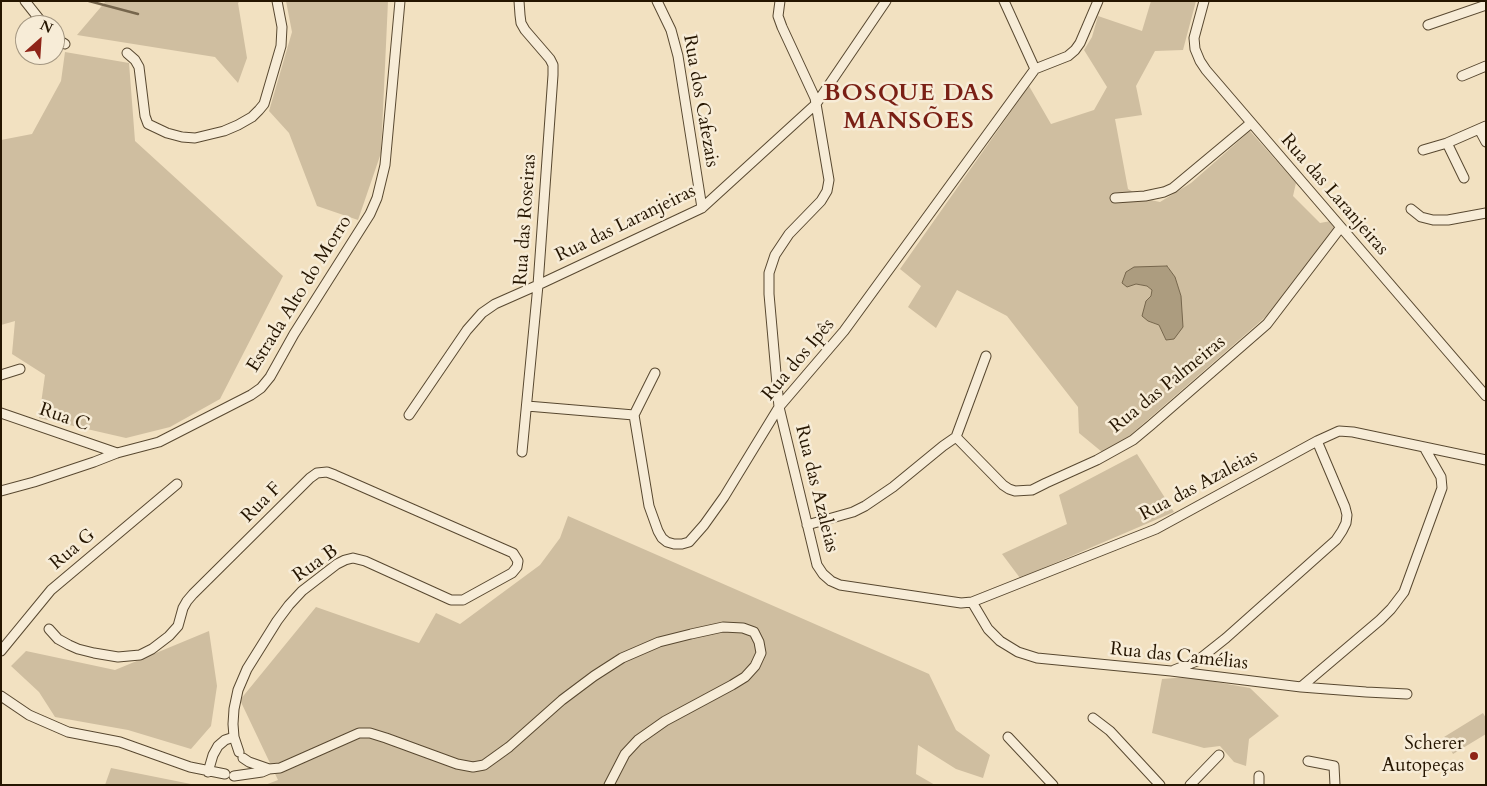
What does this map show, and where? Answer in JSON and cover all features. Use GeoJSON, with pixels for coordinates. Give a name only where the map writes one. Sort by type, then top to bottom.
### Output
{"type":"FeatureCollection","features":[{"type":"Feature","properties":{"kind":"street"},"geometry":{"type":"LineString","coordinates":[[24,1],[36,15]]}},
{"type":"Feature","properties":{"kind":"street"},"geometry":{"type":"LineString","coordinates":[[127,53],[135,60],[138,67],[145,116],[148,124],[167,133],[182,137],[195,138],[224,131],[238,126],[252,117],[264,104],[281,46],[282,27],[277,1]]}},
{"type":"Feature","properties":{"kind":"street","name":"Estrada Alto do Morro"},"geometry":{"type":"LineString","coordinates":[[1,491],[34,482],[116,453],[160,442],[251,395],[270,376],[294,334],[370,214],[377,198],[385,165],[400,1]]}},
{"type":"Feature","properties":{"kind":"street","name":"Rua das Roseiras"},"geometry":{"type":"LineString","coordinates":[[519,1],[521,23],[546,53],[552,65],[538,285],[522,452]]}},
{"type":"Feature","properties":{"kind":"street","name":"Rua dos Cafezais"},"geometry":{"type":"LineString","coordinates":[[657,1],[671,30],[678,56],[702,208]]}},
{"type":"Feature","properties":{"kind":"street","name":"Rua das Azaleias"},"geometry":{"type":"LineString","coordinates":[[780,1],[778,16],[782,27],[812,88],[829,180],[827,191],[821,202],[789,234],[775,255],[769,273],[768,294],[779,407],[817,565],[831,581],[961,603],[972,602],[1156,529],[1317,441],[1339,431],[1353,432],[1486,460]]}},
{"type":"Feature","properties":{"kind":"street","name":"Rua das Laranjeiras"},"geometry":{"type":"LineString","coordinates":[[409,415],[478,316],[495,304],[702,208],[816,104],[886,1]]}},
{"type":"Feature","properties":{"kind":"street"},"geometry":{"type":"LineString","coordinates":[[1004,1],[1035,69],[1057,61],[1075,50],[1086,32],[1098,1]]}},
{"type":"Feature","properties":{"kind":"street","name":"Rua das Laranjeiras"},"geometry":{"type":"LineString","coordinates":[[1204,1],[1194,38],[1195,49],[1206,70],[1486,396]]}},
{"type":"Feature","properties":{"kind":"street"},"geometry":{"type":"LineString","coordinates":[[1428,25],[1486,5]]}},
{"type":"Feature","properties":{"kind":"street"},"geometry":{"type":"LineString","coordinates":[[1462,76],[1486,66]]}},
{"type":"Feature","properties":{"kind":"street","name":"Rua dos Ipês"},"geometry":{"type":"LineString","coordinates":[[634,415],[649,506],[662,538],[674,544],[689,542],[724,497],[779,407],[844,331],[1035,69]]}},
{"type":"Feature","properties":{"kind":"street"},"geometry":{"type":"LineString","coordinates":[[1115,198],[1145,196],[1173,188],[1251,123]]}},
{"type":"Feature","properties":{"kind":"street"},"geometry":{"type":"LineString","coordinates":[[1423,150],[1447,143],[1482,128],[1486,142]]}},
{"type":"Feature","properties":{"kind":"street"},"geometry":{"type":"LineString","coordinates":[[1447,143],[1464,178]]}},
{"type":"Feature","properties":{"kind":"street"},"geometry":{"type":"LineString","coordinates":[[1411,209],[1421,216],[1434,220],[1448,220],[1486,213]]}},
{"type":"Feature","properties":{"kind":"street","name":"Rua das Palmeiras"},"geometry":{"type":"LineString","coordinates":[[956,437],[1003,485],[1015,491],[1032,490],[1097,460],[1132,440],[1152,425],[1267,324],[1340,227]]}},
{"type":"Feature","properties":{"kind":"street"},"geometry":{"type":"LineString","coordinates":[[807,525],[853,512],[865,506],[956,437],[986,356]]}},
{"type":"Feature","properties":{"kind":"street"},"geometry":{"type":"LineString","coordinates":[[1,375],[20,369]]}},
{"type":"Feature","properties":{"kind":"street"},"geometry":{"type":"LineString","coordinates":[[527,406],[634,415],[654,373]]}},
{"type":"Feature","properties":{"kind":"street","name":"Rua C"},"geometry":{"type":"LineString","coordinates":[[1,413],[116,453]]}},
{"type":"Feature","properties":{"kind":"street"},"geometry":{"type":"LineString","coordinates":[[1171,671],[1197,661],[1226,638],[1336,540],[1342,531],[1347,515],[1345,507],[1317,441]]}},
{"type":"Feature","properties":{"kind":"street"},"geometry":{"type":"LineString","coordinates":[[1301,687],[1391,610],[1404,592],[1442,488],[1441,477],[1424,447]]}},
{"type":"Feature","properties":{"kind":"street","name":"Rua F"},"geometry":{"type":"LineString","coordinates":[[49,629],[58,639],[69,645],[94,653],[118,657],[140,655],[152,649],[169,636],[178,626],[183,608],[193,594],[317,473],[327,472],[335,475],[500,546],[513,553],[518,561],[517,567],[512,573]]}},
{"type":"Feature","properties":{"kind":"street","name":"Rua G"},"geometry":{"type":"LineString","coordinates":[[1,651],[51,590],[177,484]]}},
{"type":"Feature","properties":{"kind":"street","name":"Rua B"},"geometry":{"type":"LineString","coordinates":[[269,769],[249,762],[241,755],[234,737],[234,708],[246,669],[277,620],[302,592],[344,560],[353,558],[365,561],[451,600],[462,600],[512,573]]}},
{"type":"Feature","properties":{"kind":"street","name":"Rua das Camélias"},"geometry":{"type":"LineString","coordinates":[[972,602],[988,629],[994,635],[1008,646],[1028,656],[1055,661],[1171,671],[1301,687],[1407,694]]}},
{"type":"Feature","properties":{"kind":"street"},"geometry":{"type":"LineString","coordinates":[[1,696],[29,714],[68,732],[120,742],[208,772],[230,775],[280,768],[359,733],[370,733],[457,764],[473,767],[484,765],[509,747],[562,700],[622,658],[658,642],[723,627],[743,628],[754,632],[759,642],[761,653],[755,666],[745,677],[665,721],[638,740],[625,754],[609,785]]}},
{"type":"Feature","properties":{"kind":"street"},"geometry":{"type":"LineString","coordinates":[[1093,718],[1110,731],[1160,785]]}},
{"type":"Feature","properties":{"kind":"street"},"geometry":{"type":"LineString","coordinates":[[208,772],[218,746],[225,740],[234,737]]}},
{"type":"Feature","properties":{"kind":"street"},"geometry":{"type":"LineString","coordinates":[[1008,737],[1053,785]]}},
{"type":"Feature","properties":{"kind":"street"},"geometry":{"type":"LineString","coordinates":[[1190,785],[1219,756]]}},
{"type":"Feature","properties":{"kind":"street"},"geometry":{"type":"LineString","coordinates":[[1308,761],[1334,766],[1334,785]]}},
{"type":"Feature","properties":{"kind":"shaded area"},"geometry":{"type":"Polygon","coordinates":[[[106,1],[240,1],[238,3],[247,58],[238,83],[215,57],[77,35],[106,1]]]}},
{"type":"Feature","properties":{"kind":"shaded area"},"geometry":{"type":"Polygon","coordinates":[[[286,1],[388,1],[381,153],[358,220],[317,206],[289,133],[269,111],[292,32],[286,1]]]}},
{"type":"Feature","properties":{"kind":"shaded area"},"geometry":{"type":"Polygon","coordinates":[[[1151,1],[1196,1],[1183,50],[1155,51],[1136,86],[1142,115],[1115,119],[1128,189],[1146,199],[1160,202],[1191,183],[1250,131],[1296,183],[1293,196],[1320,223],[1331,221],[1337,228],[1270,313],[1128,437],[1102,452],[1079,433],[1078,407],[1007,316],[957,290],[936,328],[908,307],[921,286],[900,269],[1029,86],[1051,124],[1094,110],[1107,87],[1084,50],[1092,37],[1098,16],[1142,31],[1151,1]],[[1168,266],[1157,267],[1136,284],[1147,286],[1152,290],[1151,296],[1146,301],[1148,321],[1159,325],[1166,340],[1181,303],[1178,287],[1168,266]]]}},
{"type":"Feature","properties":{"kind":"shaded area"},"geometry":{"type":"Polygon","coordinates":[[[65,52],[129,63],[135,141],[283,276],[220,399],[170,427],[126,438],[39,418],[45,375],[12,354],[15,321],[1,325],[1,140],[32,134],[61,81],[63,65],[65,65],[65,52]]]}},
{"type":"Feature","properties":{"kind":"shaded area"},"geometry":{"type":"Polygon","coordinates":[[[1167,266],[1175,277],[1181,296],[1183,327],[1174,339],[1166,340],[1159,325],[1148,321],[1142,316],[1146,301],[1151,296],[1152,290],[1147,286],[1136,284],[1127,287],[1122,283],[1126,272],[1134,267],[1167,266]]]}},
{"type":"Feature","properties":{"kind":"shaded area"},"geometry":{"type":"Polygon","coordinates":[[[1137,454],[1174,512],[1020,578],[1002,554],[1067,524],[1059,495],[1137,454]]]}},
{"type":"Feature","properties":{"kind":"shaded area"},"geometry":{"type":"Polygon","coordinates":[[[568,516],[929,674],[956,730],[990,755],[983,778],[956,769],[918,745],[916,774],[935,785],[265,785],[278,780],[240,700],[316,607],[419,643],[436,613],[460,624],[540,565],[560,538],[568,516]]]}},
{"type":"Feature","properties":{"kind":"shaded area"},"geometry":{"type":"Polygon","coordinates":[[[209,631],[217,686],[211,726],[191,749],[128,730],[55,717],[39,692],[11,666],[26,651],[115,670],[209,631]]]}},
{"type":"Feature","properties":{"kind":"shaded area"},"geometry":{"type":"Polygon","coordinates":[[[1187,677],[1250,688],[1279,716],[1249,739],[1246,766],[1234,762],[1220,746],[1204,748],[1152,733],[1162,679],[1187,677]]]}},
{"type":"Feature","properties":{"kind":"shaded area"},"geometry":{"type":"Polygon","coordinates":[[[1483,713],[1486,718],[1486,734],[1453,754],[1444,737],[1483,713]]]}},
{"type":"Feature","properties":{"kind":"shaded area"},"geometry":{"type":"Polygon","coordinates":[[[111,768],[196,785],[105,785],[111,768]]]}},
{"type":"Feature","properties":{"kind":"waterway"},"geometry":{"type":"LineString","coordinates":[[89,1],[138,14]]}},
{"type":"Feature","properties":{"kind":"place","name":"Scherer Autopeças"},"geometry":{"type":"Point","coordinates":[1474,756]}},
{"type":"Feature","properties":{"kind":"district","name":"BOSQUE DAS MANSÕES"},"geometry":{"type":"Point","coordinates":[909,108]}}]}
